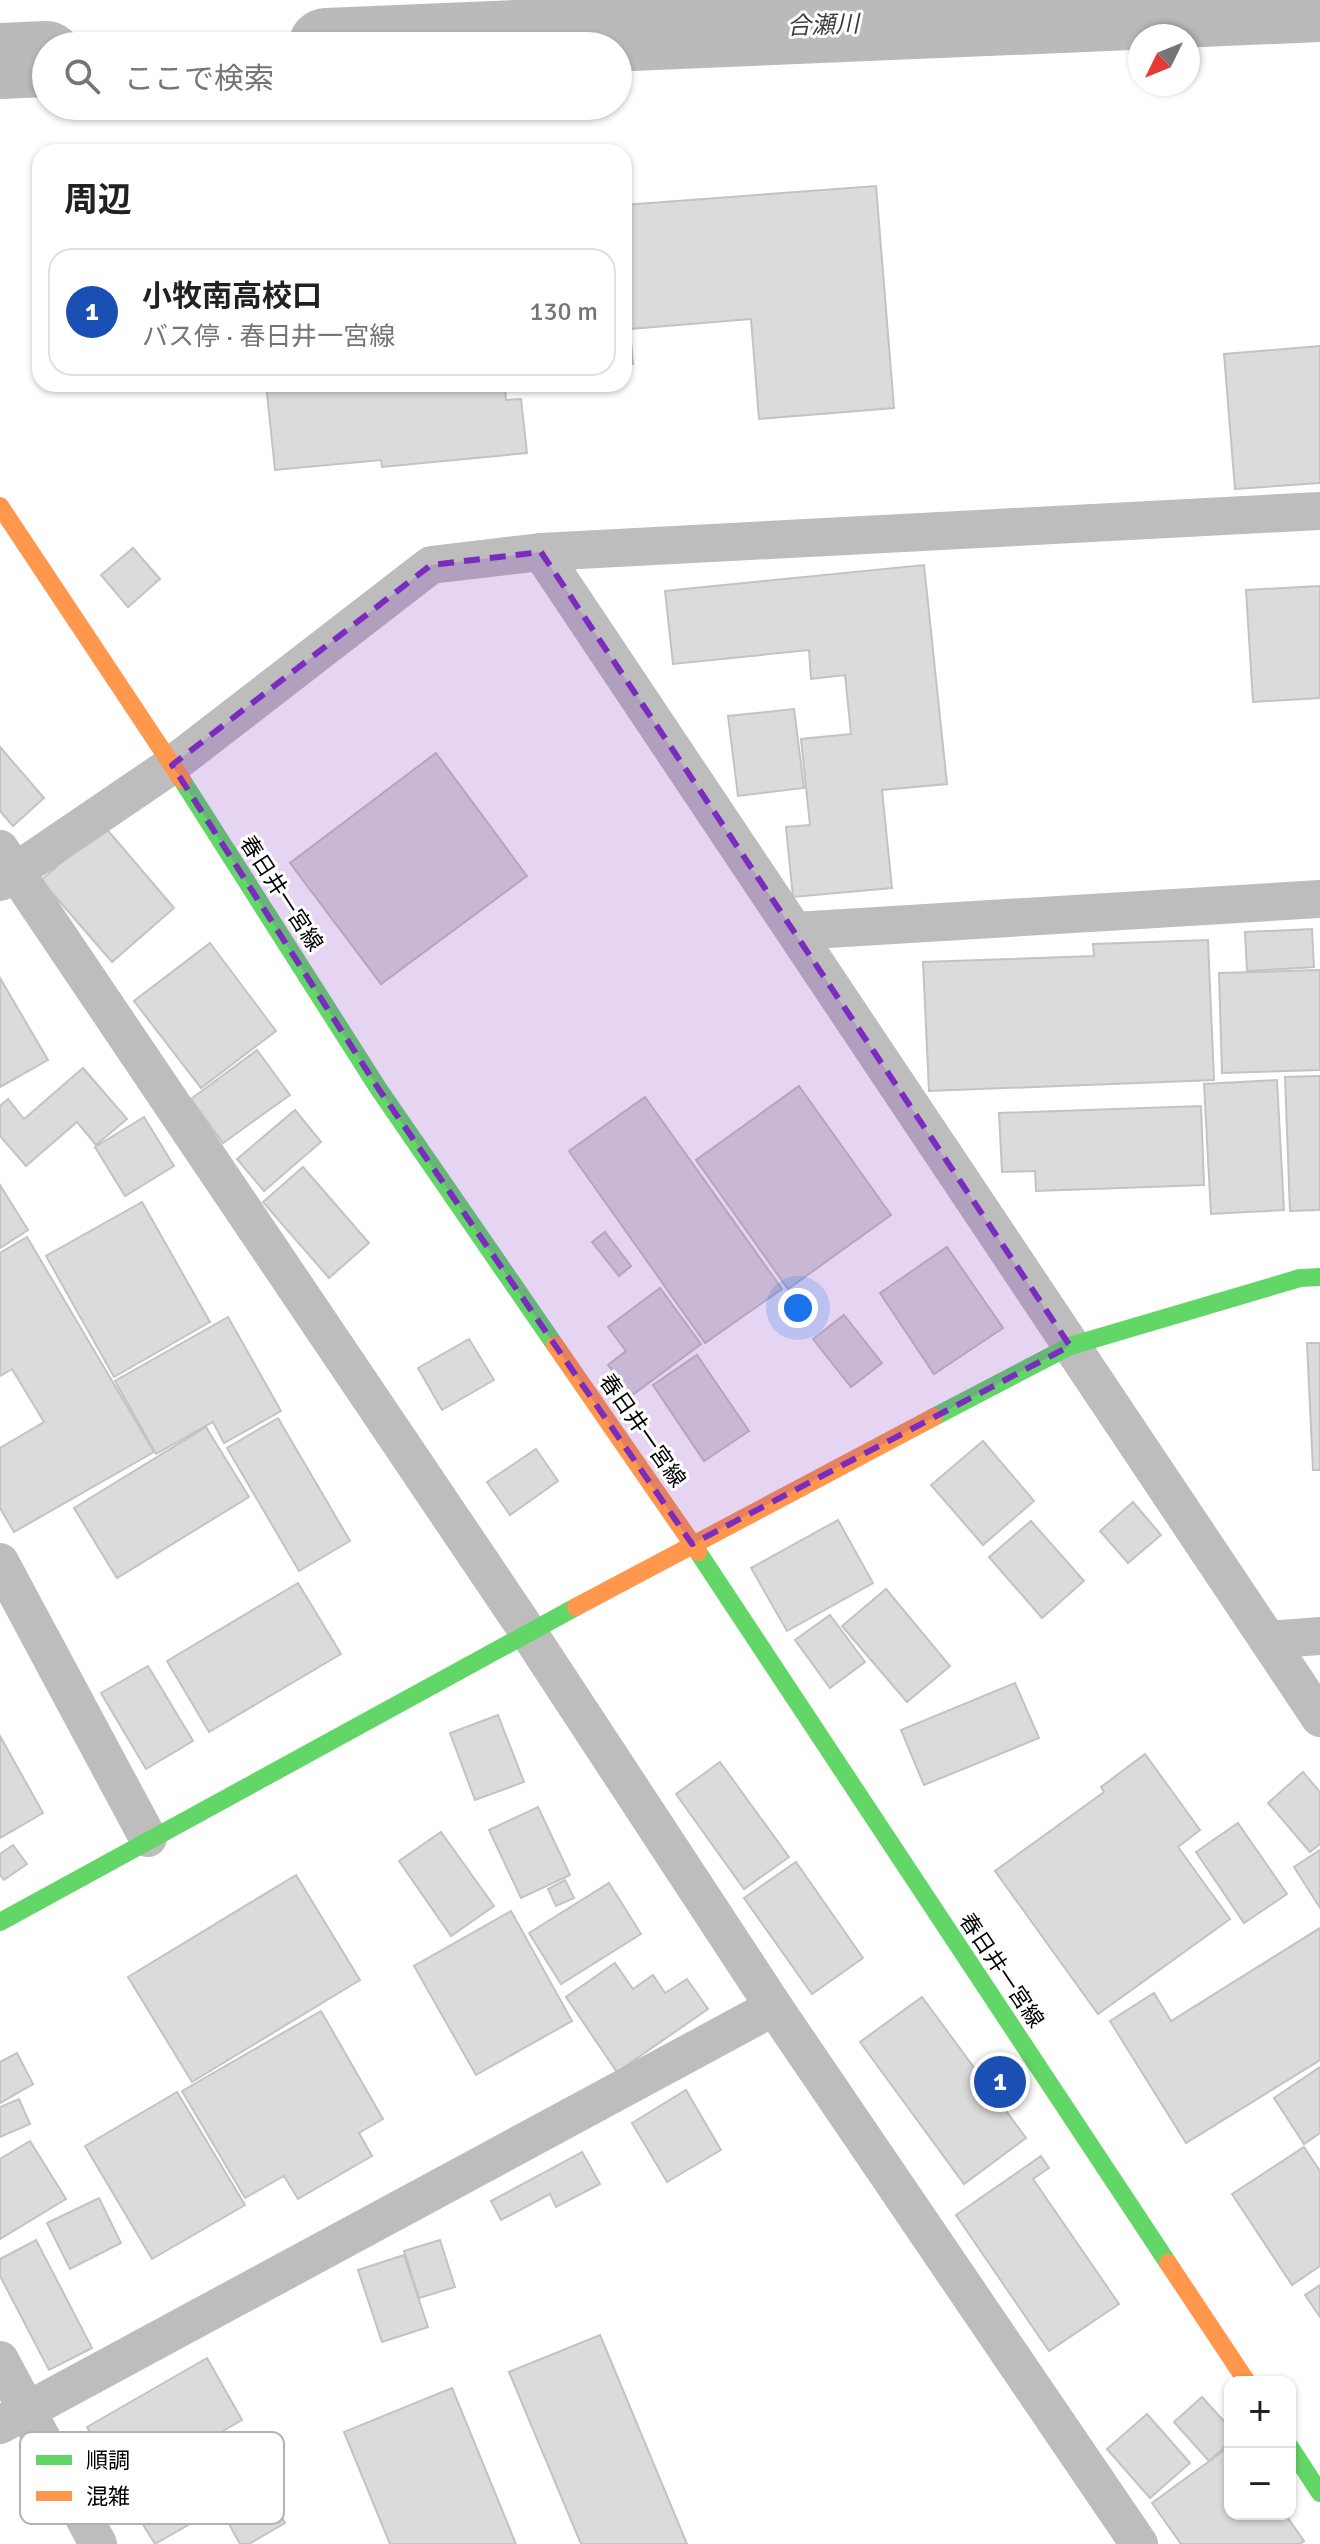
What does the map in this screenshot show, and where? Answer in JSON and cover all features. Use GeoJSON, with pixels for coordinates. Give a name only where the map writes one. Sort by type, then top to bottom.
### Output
{"type":"FeatureCollection","features":[{"type":"Feature","properties":{"kind":"main road","name":"春日井一宮線"},"geometry":{"type":"LineString","coordinates":[[0,506],[172,765],[378,1088],[692,1544],[1243,2376]]}},
{"type":"Feature","properties":{"kind":"main road"},"geometry":{"type":"LineString","coordinates":[[0,1922],[148,1838],[530,1635],[692,1544],[1070,1346],[1300,1278],[1320,1277]]}},
{"type":"Feature","properties":{"kind":"main road"},"geometry":{"type":"LineString","coordinates":[[1291,2448],[1320,2493]]}},
{"type":"Feature","properties":{"kind":"street"},"geometry":{"type":"LineString","coordinates":[[1139,2544],[774,2007],[530,1635],[5,867],[172,765],[431,565],[541,552],[1320,511]]}},
{"type":"Feature","properties":{"kind":"street"},"geometry":{"type":"LineString","coordinates":[[541,552],[1320,1718]]}},
{"type":"Feature","properties":{"kind":"street"},"geometry":{"type":"LineString","coordinates":[[795,931],[1320,899]]}},
{"type":"Feature","properties":{"kind":"street"},"geometry":{"type":"LineString","coordinates":[[0,1562],[148,1838]]}},
{"type":"Feature","properties":{"kind":"street"},"geometry":{"type":"LineString","coordinates":[[1269,1640],[1320,1636]]}},
{"type":"Feature","properties":{"kind":"street"},"geometry":{"type":"LineString","coordinates":[[0,2360],[13,2417],[774,2007]]}},
{"type":"Feature","properties":{"kind":"street"},"geometry":{"type":"LineString","coordinates":[[85,2524],[98,2544]]}},
{"type":"Feature","properties":{"kind":"highlighted area"},"geometry":{"type":"Polygon","coordinates":[[[541,552],[1070,1346],[692,1544],[378,1088],[172,765],[431,565],[541,552]]]}},
{"type":"Feature","properties":{"kind":"building"},"geometry":{"type":"Polygon","coordinates":[[[876,186],[894,408],[759,419],[751,319],[632,329],[632,204],[876,186]]]}},
{"type":"Feature","properties":{"kind":"building"},"geometry":{"type":"Polygon","coordinates":[[[1320,346],[1320,483],[1235,489],[1224,354],[1320,346]]]}},
{"type":"Feature","properties":{"kind":"building"},"geometry":{"type":"Polygon","coordinates":[[[267,392],[506,392],[506,400],[521,399],[527,453],[382,467],[381,460],[275,470],[267,392]]]}},
{"type":"Feature","properties":{"kind":"building"},"geometry":{"type":"Polygon","coordinates":[[[133,548],[160,579],[128,607],[101,575],[133,548]]]}},
{"type":"Feature","properties":{"kind":"building"},"geometry":{"type":"Polygon","coordinates":[[[924,565],[947,784],[882,790],[892,888],[793,897],[786,827],[810,825],[801,739],[851,734],[845,675],[811,679],[809,650],[673,664],[665,591],[924,565]]]}},
{"type":"Feature","properties":{"kind":"building"},"geometry":{"type":"Polygon","coordinates":[[[1320,586],[1320,698],[1253,702],[1246,590],[1320,586]]]}},
{"type":"Feature","properties":{"kind":"building"},"geometry":{"type":"Polygon","coordinates":[[[794,709],[804,788],[738,796],[728,716],[794,709]]]}},
{"type":"Feature","properties":{"kind":"building"},"geometry":{"type":"Polygon","coordinates":[[[0,747],[44,798],[13,826],[0,811],[0,747]]]}},
{"type":"Feature","properties":{"kind":"building"},"geometry":{"type":"Polygon","coordinates":[[[436,753],[527,876],[381,984],[290,863],[436,753]]]}},
{"type":"Feature","properties":{"kind":"building"},"geometry":{"type":"Polygon","coordinates":[[[104,826],[174,908],[112,962],[41,880],[104,826]]]}},
{"type":"Feature","properties":{"kind":"building"},"geometry":{"type":"Polygon","coordinates":[[[1312,929],[1314,967],[1247,971],[1245,932],[1312,929]]]}},
{"type":"Feature","properties":{"kind":"building"},"geometry":{"type":"Polygon","coordinates":[[[1208,940],[1214,1080],[929,1091],[923,962],[1094,956],[1093,944],[1208,940]]]}},
{"type":"Feature","properties":{"kind":"building"},"geometry":{"type":"Polygon","coordinates":[[[210,943],[276,1031],[201,1088],[134,1001],[210,943]]]}},
{"type":"Feature","properties":{"kind":"building"},"geometry":{"type":"Polygon","coordinates":[[[1320,970],[1320,1070],[1222,1073],[1219,973],[1320,970]]]}},
{"type":"Feature","properties":{"kind":"building"},"geometry":{"type":"Polygon","coordinates":[[[0,978],[48,1060],[0,1087],[0,978]]]}},
{"type":"Feature","properties":{"kind":"building"},"geometry":{"type":"Polygon","coordinates":[[[257,1050],[290,1095],[223,1143],[191,1099],[257,1050]]]}},
{"type":"Feature","properties":{"kind":"building"},"geometry":{"type":"Polygon","coordinates":[[[83,1068],[127,1119],[96,1145],[77,1122],[26,1166],[0,1136],[0,1106],[8,1099],[24,1119],[83,1068]]]}},
{"type":"Feature","properties":{"kind":"building"},"geometry":{"type":"Polygon","coordinates":[[[1320,1076],[1320,1210],[1290,1211],[1285,1077],[1320,1076]]]}},
{"type":"Feature","properties":{"kind":"building"},"geometry":{"type":"Polygon","coordinates":[[[1277,1080],[1284,1210],[1211,1214],[1204,1084],[1277,1080]]]}},
{"type":"Feature","properties":{"kind":"building"},"geometry":{"type":"Polygon","coordinates":[[[799,1086],[891,1215],[788,1289],[696,1160],[799,1086]]]}},
{"type":"Feature","properties":{"kind":"building"},"geometry":{"type":"Polygon","coordinates":[[[645,1097],[782,1289],[705,1343],[569,1151],[645,1097]]]}},
{"type":"Feature","properties":{"kind":"building"},"geometry":{"type":"Polygon","coordinates":[[[1201,1106],[1204,1185],[1036,1191],[1035,1171],[1002,1172],[999,1113],[1201,1106]]]}},
{"type":"Feature","properties":{"kind":"building"},"geometry":{"type":"Polygon","coordinates":[[[295,1110],[321,1142],[264,1191],[237,1159],[295,1110]]]}},
{"type":"Feature","properties":{"kind":"building"},"geometry":{"type":"Polygon","coordinates":[[[144,1117],[174,1166],[125,1196],[95,1147],[144,1117]]]}},
{"type":"Feature","properties":{"kind":"building"},"geometry":{"type":"Polygon","coordinates":[[[303,1167],[369,1243],[329,1278],[263,1202],[303,1167]]]}},
{"type":"Feature","properties":{"kind":"building"},"geometry":{"type":"Polygon","coordinates":[[[0,1185],[28,1230],[0,1248],[0,1185]]]}},
{"type":"Feature","properties":{"kind":"building"},"geometry":{"type":"Polygon","coordinates":[[[142,1202],[210,1322],[114,1377],[46,1256],[142,1202]]]}},
{"type":"Feature","properties":{"kind":"building"},"geometry":{"type":"Polygon","coordinates":[[[605,1232],[631,1266],[619,1276],[592,1242],[605,1232]]]}},
{"type":"Feature","properties":{"kind":"building"},"geometry":{"type":"Polygon","coordinates":[[[27,1237],[154,1452],[14,1532],[0,1508],[0,1448],[44,1422],[12,1369],[0,1376],[0,1253],[27,1237]]]}},
{"type":"Feature","properties":{"kind":"building"},"geometry":{"type":"Polygon","coordinates":[[[947,1247],[1003,1328],[934,1374],[880,1293],[947,1247]]]}},
{"type":"Feature","properties":{"kind":"building"},"geometry":{"type":"Polygon","coordinates":[[[660,1288],[701,1344],[631,1396],[608,1365],[626,1351],[608,1327],[660,1288]]]}},
{"type":"Feature","properties":{"kind":"building"},"geometry":{"type":"Polygon","coordinates":[[[844,1315],[882,1363],[851,1387],[813,1339],[844,1315]]]}},
{"type":"Feature","properties":{"kind":"building"},"geometry":{"type":"Polygon","coordinates":[[[228,1317],[281,1411],[224,1443],[213,1422],[156,1454],[115,1381],[228,1317]]]}},
{"type":"Feature","properties":{"kind":"building"},"geometry":{"type":"Polygon","coordinates":[[[469,1339],[494,1380],[442,1410],[418,1368],[469,1339]]]}},
{"type":"Feature","properties":{"kind":"building"},"geometry":{"type":"Polygon","coordinates":[[[1307,1343],[1320,1343],[1320,1470],[1313,1470],[1307,1343]]]}},
{"type":"Feature","properties":{"kind":"building"},"geometry":{"type":"Polygon","coordinates":[[[697,1355],[749,1431],[704,1461],[653,1385],[697,1355]]]}},
{"type":"Feature","properties":{"kind":"building"},"geometry":{"type":"Polygon","coordinates":[[[278,1418],[350,1541],[299,1571],[227,1448],[278,1418]]]}},
{"type":"Feature","properties":{"kind":"building"},"geometry":{"type":"Polygon","coordinates":[[[206,1427],[249,1497],[117,1578],[74,1508],[206,1427]]]}},
{"type":"Feature","properties":{"kind":"building"},"geometry":{"type":"Polygon","coordinates":[[[983,1441],[1034,1501],[983,1545],[931,1485],[983,1441]]]}},
{"type":"Feature","properties":{"kind":"building"},"geometry":{"type":"Polygon","coordinates":[[[536,1449],[558,1481],[510,1515],[487,1482],[536,1449]]]}},
{"type":"Feature","properties":{"kind":"building"},"geometry":{"type":"Polygon","coordinates":[[[1133,1502],[1161,1535],[1128,1563],[1100,1531],[1133,1502]]]}},
{"type":"Feature","properties":{"kind":"building"},"geometry":{"type":"Polygon","coordinates":[[[838,1520],[873,1583],[787,1631],[751,1568],[838,1520]]]}},
{"type":"Feature","properties":{"kind":"building"},"geometry":{"type":"Polygon","coordinates":[[[1031,1521],[1084,1581],[1042,1618],[989,1557],[1031,1521]]]}},
{"type":"Feature","properties":{"kind":"building"},"geometry":{"type":"Polygon","coordinates":[[[298,1583],[341,1654],[209,1732],[167,1661],[298,1583]]]}},
{"type":"Feature","properties":{"kind":"building"},"geometry":{"type":"Polygon","coordinates":[[[886,1589],[950,1666],[907,1702],[842,1626],[886,1589]]]}},
{"type":"Feature","properties":{"kind":"building"},"geometry":{"type":"Polygon","coordinates":[[[830,1615],[865,1662],[830,1688],[795,1640],[830,1615]]]}},
{"type":"Feature","properties":{"kind":"building"},"geometry":{"type":"Polygon","coordinates":[[[148,1666],[193,1741],[146,1769],[101,1693],[148,1666]]]}},
{"type":"Feature","properties":{"kind":"building"},"geometry":{"type":"Polygon","coordinates":[[[1015,1683],[1039,1738],[924,1785],[901,1730],[1015,1683]]]}},
{"type":"Feature","properties":{"kind":"building"},"geometry":{"type":"Polygon","coordinates":[[[498,1715],[524,1782],[475,1800],[450,1733],[498,1715]]]}},
{"type":"Feature","properties":{"kind":"building"},"geometry":{"type":"Polygon","coordinates":[[[0,1736],[43,1813],[0,1838],[0,1736]]]}},
{"type":"Feature","properties":{"kind":"building"},"geometry":{"type":"Polygon","coordinates":[[[1145,1754],[1200,1830],[1178,1847],[1230,1919],[1098,2014],[995,1871],[1104,1792],[1101,1787],[1145,1754]]]}},
{"type":"Feature","properties":{"kind":"building"},"geometry":{"type":"Polygon","coordinates":[[[720,1762],[789,1857],[744,1889],[676,1794],[720,1762]]]}},
{"type":"Feature","properties":{"kind":"building"},"geometry":{"type":"Polygon","coordinates":[[[1303,1772],[1320,1792],[1320,1844],[1310,1852],[1268,1803],[1303,1772]]]}},
{"type":"Feature","properties":{"kind":"building"},"geometry":{"type":"Polygon","coordinates":[[[538,1807],[570,1875],[521,1898],[489,1830],[538,1807]]]}},
{"type":"Feature","properties":{"kind":"building"},"geometry":{"type":"Polygon","coordinates":[[[1238,1823],[1287,1894],[1244,1923],[1196,1852],[1238,1823]]]}},
{"type":"Feature","properties":{"kind":"building"},"geometry":{"type":"Polygon","coordinates":[[[441,1832],[494,1906],[451,1936],[399,1861],[441,1832]]]}},
{"type":"Feature","properties":{"kind":"building"},"geometry":{"type":"Polygon","coordinates":[[[13,1845],[27,1864],[4,1880],[0,1875],[0,1854],[13,1845]]]}},
{"type":"Feature","properties":{"kind":"building"},"geometry":{"type":"Polygon","coordinates":[[[1320,1850],[1320,1908],[1294,1867],[1320,1850]]]}},
{"type":"Feature","properties":{"kind":"building"},"geometry":{"type":"Polygon","coordinates":[[[796,1862],[863,1958],[812,1994],[744,1898],[796,1862]]]}},
{"type":"Feature","properties":{"kind":"building"},"geometry":{"type":"Polygon","coordinates":[[[296,1875],[360,1980],[192,2082],[128,1977],[296,1875]]]}},
{"type":"Feature","properties":{"kind":"building"},"geometry":{"type":"Polygon","coordinates":[[[565,1880],[574,1898],[556,1906],[548,1889],[565,1880]]]}},
{"type":"Feature","properties":{"kind":"building"},"geometry":{"type":"Polygon","coordinates":[[[609,1883],[641,1934],[561,1984],[529,1933],[609,1883]]]}},
{"type":"Feature","properties":{"kind":"building"},"geometry":{"type":"Polygon","coordinates":[[[511,1911],[572,2021],[476,2075],[414,1966],[511,1911]]]}},
{"type":"Feature","properties":{"kind":"building"},"geometry":{"type":"Polygon","coordinates":[[[1320,1928],[1320,2060],[1186,2143],[1110,2021],[1154,1993],[1171,2021],[1320,1928]]]}},
{"type":"Feature","properties":{"kind":"building"},"geometry":{"type":"Polygon","coordinates":[[[615,1963],[633,1989],[653,1975],[665,1993],[687,1979],[708,2009],[617,2072],[566,1997],[615,1963]]]}},
{"type":"Feature","properties":{"kind":"building"},"geometry":{"type":"Polygon","coordinates":[[[922,1997],[1026,2138],[964,2184],[860,2042],[922,1997]]]}},
{"type":"Feature","properties":{"kind":"building"},"geometry":{"type":"Polygon","coordinates":[[[321,2011],[383,2119],[359,2133],[372,2156],[298,2199],[284,2176],[245,2198],[182,2091],[321,2011]]]}},
{"type":"Feature","properties":{"kind":"building"},"geometry":{"type":"Polygon","coordinates":[[[17,2053],[33,2084],[0,2103],[0,2062],[17,2053]]]}},
{"type":"Feature","properties":{"kind":"building"},"geometry":{"type":"Polygon","coordinates":[[[1320,2067],[1320,2133],[1304,2144],[1274,2098],[1320,2067]]]}},
{"type":"Feature","properties":{"kind":"building"},"geometry":{"type":"Polygon","coordinates":[[[686,2090],[721,2150],[667,2182],[632,2123],[686,2090]]]}},
{"type":"Feature","properties":{"kind":"building"},"geometry":{"type":"Polygon","coordinates":[[[177,2092],[245,2205],[152,2259],[85,2146],[177,2092]]]}},
{"type":"Feature","properties":{"kind":"building"},"geometry":{"type":"Polygon","coordinates":[[[19,2099],[30,2124],[0,2137],[0,2107],[19,2099]]]}},
{"type":"Feature","properties":{"kind":"building"},"geometry":{"type":"Polygon","coordinates":[[[30,2141],[66,2199],[0,2239],[0,2159],[30,2141]]]}},
{"type":"Feature","properties":{"kind":"building"},"geometry":{"type":"Polygon","coordinates":[[[1304,2147],[1320,2171],[1320,2266],[1292,2285],[1232,2194],[1304,2147]]]}},
{"type":"Feature","properties":{"kind":"building"},"geometry":{"type":"Polygon","coordinates":[[[582,2152],[600,2184],[556,2207],[550,2194],[501,2220],[491,2201],[582,2152]]]}},
{"type":"Feature","properties":{"kind":"building"},"geometry":{"type":"Polygon","coordinates":[[[1041,2156],[1049,2168],[1033,2179],[1119,2304],[1049,2351],[956,2215],[1041,2156]]]}},
{"type":"Feature","properties":{"kind":"building"},"geometry":{"type":"Polygon","coordinates":[[[99,2198],[121,2243],[70,2269],[47,2223],[99,2198]]]}},
{"type":"Feature","properties":{"kind":"building"},"geometry":{"type":"Polygon","coordinates":[[[36,2240],[92,2348],[49,2370],[0,2276],[0,2259],[36,2240]]]}},
{"type":"Feature","properties":{"kind":"building"},"geometry":{"type":"Polygon","coordinates":[[[440,2240],[455,2287],[419,2298],[404,2251],[440,2240]]]}},
{"type":"Feature","properties":{"kind":"building"},"geometry":{"type":"Polygon","coordinates":[[[404,2255],[428,2327],[382,2342],[358,2270],[404,2255]]]}},
{"type":"Feature","properties":{"kind":"building"},"geometry":{"type":"Polygon","coordinates":[[[1320,2285],[1320,2317],[1305,2295],[1320,2285]]]}},
{"type":"Feature","properties":{"kind":"building"},"geometry":{"type":"Polygon","coordinates":[[[600,2335],[687,2544],[581,2544],[509,2372],[600,2335]]]}},
{"type":"Feature","properties":{"kind":"building"},"geometry":{"type":"Polygon","coordinates":[[[207,2358],[242,2420],[221,2432],[90,2432],[87,2427],[207,2358]]]}},
{"type":"Feature","properties":{"kind":"building"},"geometry":{"type":"Polygon","coordinates":[[[452,2388],[516,2544],[390,2544],[344,2432],[452,2388]]]}},
{"type":"Feature","properties":{"kind":"building"},"geometry":{"type":"Polygon","coordinates":[[[1202,2397],[1224,2421],[1224,2447],[1209,2461],[1174,2422],[1202,2397]]]}},
{"type":"Feature","properties":{"kind":"building"},"geometry":{"type":"Polygon","coordinates":[[[1147,2414],[1190,2463],[1150,2498],[1107,2449],[1147,2414]]]}},
{"type":"Feature","properties":{"kind":"building"},"geometry":{"type":"Polygon","coordinates":[[[1224,2450],[1224,2520],[1289,2520],[1304,2541],[1300,2544],[1181,2544],[1152,2503],[1224,2450]]]}},
{"type":"Feature","properties":{"kind":"building"},"geometry":{"type":"Polygon","coordinates":[[[143,2524],[190,2524],[155,2544],[143,2524]]]}},
{"type":"Feature","properties":{"kind":"building"},"geometry":{"type":"Polygon","coordinates":[[[229,2524],[283,2524],[249,2544],[240,2544],[229,2524]]]}},
{"type":"Feature","properties":{"kind":"waterway","name":"合瀬川"},"geometry":{"type":"LineString","coordinates":[[632,33],[1320,4]]}},
{"type":"Feature","properties":{"kind":"waterway","name":"合瀬川"},"geometry":{"type":"LineString","coordinates":[[0,61],[32,60]]}},
{"type":"Feature","properties":{"kind":"traffic: fast"},"geometry":{"type":"LineString","coordinates":[[182,780],[378,1088],[555,1345]]}},
{"type":"Feature","properties":{"kind":"traffic: fast"},"geometry":{"type":"LineString","coordinates":[[934,1417],[1070,1346],[1300,1278],[1320,1277]]}},
{"type":"Feature","properties":{"kind":"traffic: fast"},"geometry":{"type":"LineString","coordinates":[[698,1552],[1168,2263]]}},
{"type":"Feature","properties":{"kind":"traffic: fast"},"geometry":{"type":"LineString","coordinates":[[0,1922],[576,1607]]}},
{"type":"Feature","properties":{"kind":"traffic: fast"},"geometry":{"type":"LineString","coordinates":[[1291,2448],[1320,2493]]}},
{"type":"Feature","properties":{"kind":"traffic: slow"},"geometry":{"type":"LineString","coordinates":[[0,506],[182,780]]}},
{"type":"Feature","properties":{"kind":"traffic: slow"},"geometry":{"type":"LineString","coordinates":[[555,1345],[698,1552]]}},
{"type":"Feature","properties":{"kind":"traffic: slow"},"geometry":{"type":"LineString","coordinates":[[576,1607],[934,1417]]}},
{"type":"Feature","properties":{"kind":"traffic: slow"},"geometry":{"type":"LineString","coordinates":[[1168,2263],[1243,2376]]}},
{"type":"Feature","properties":{"kind":"place","name":"小牧南高校口"},"geometry":{"type":"Point","coordinates":[1000,2082]}}]}
